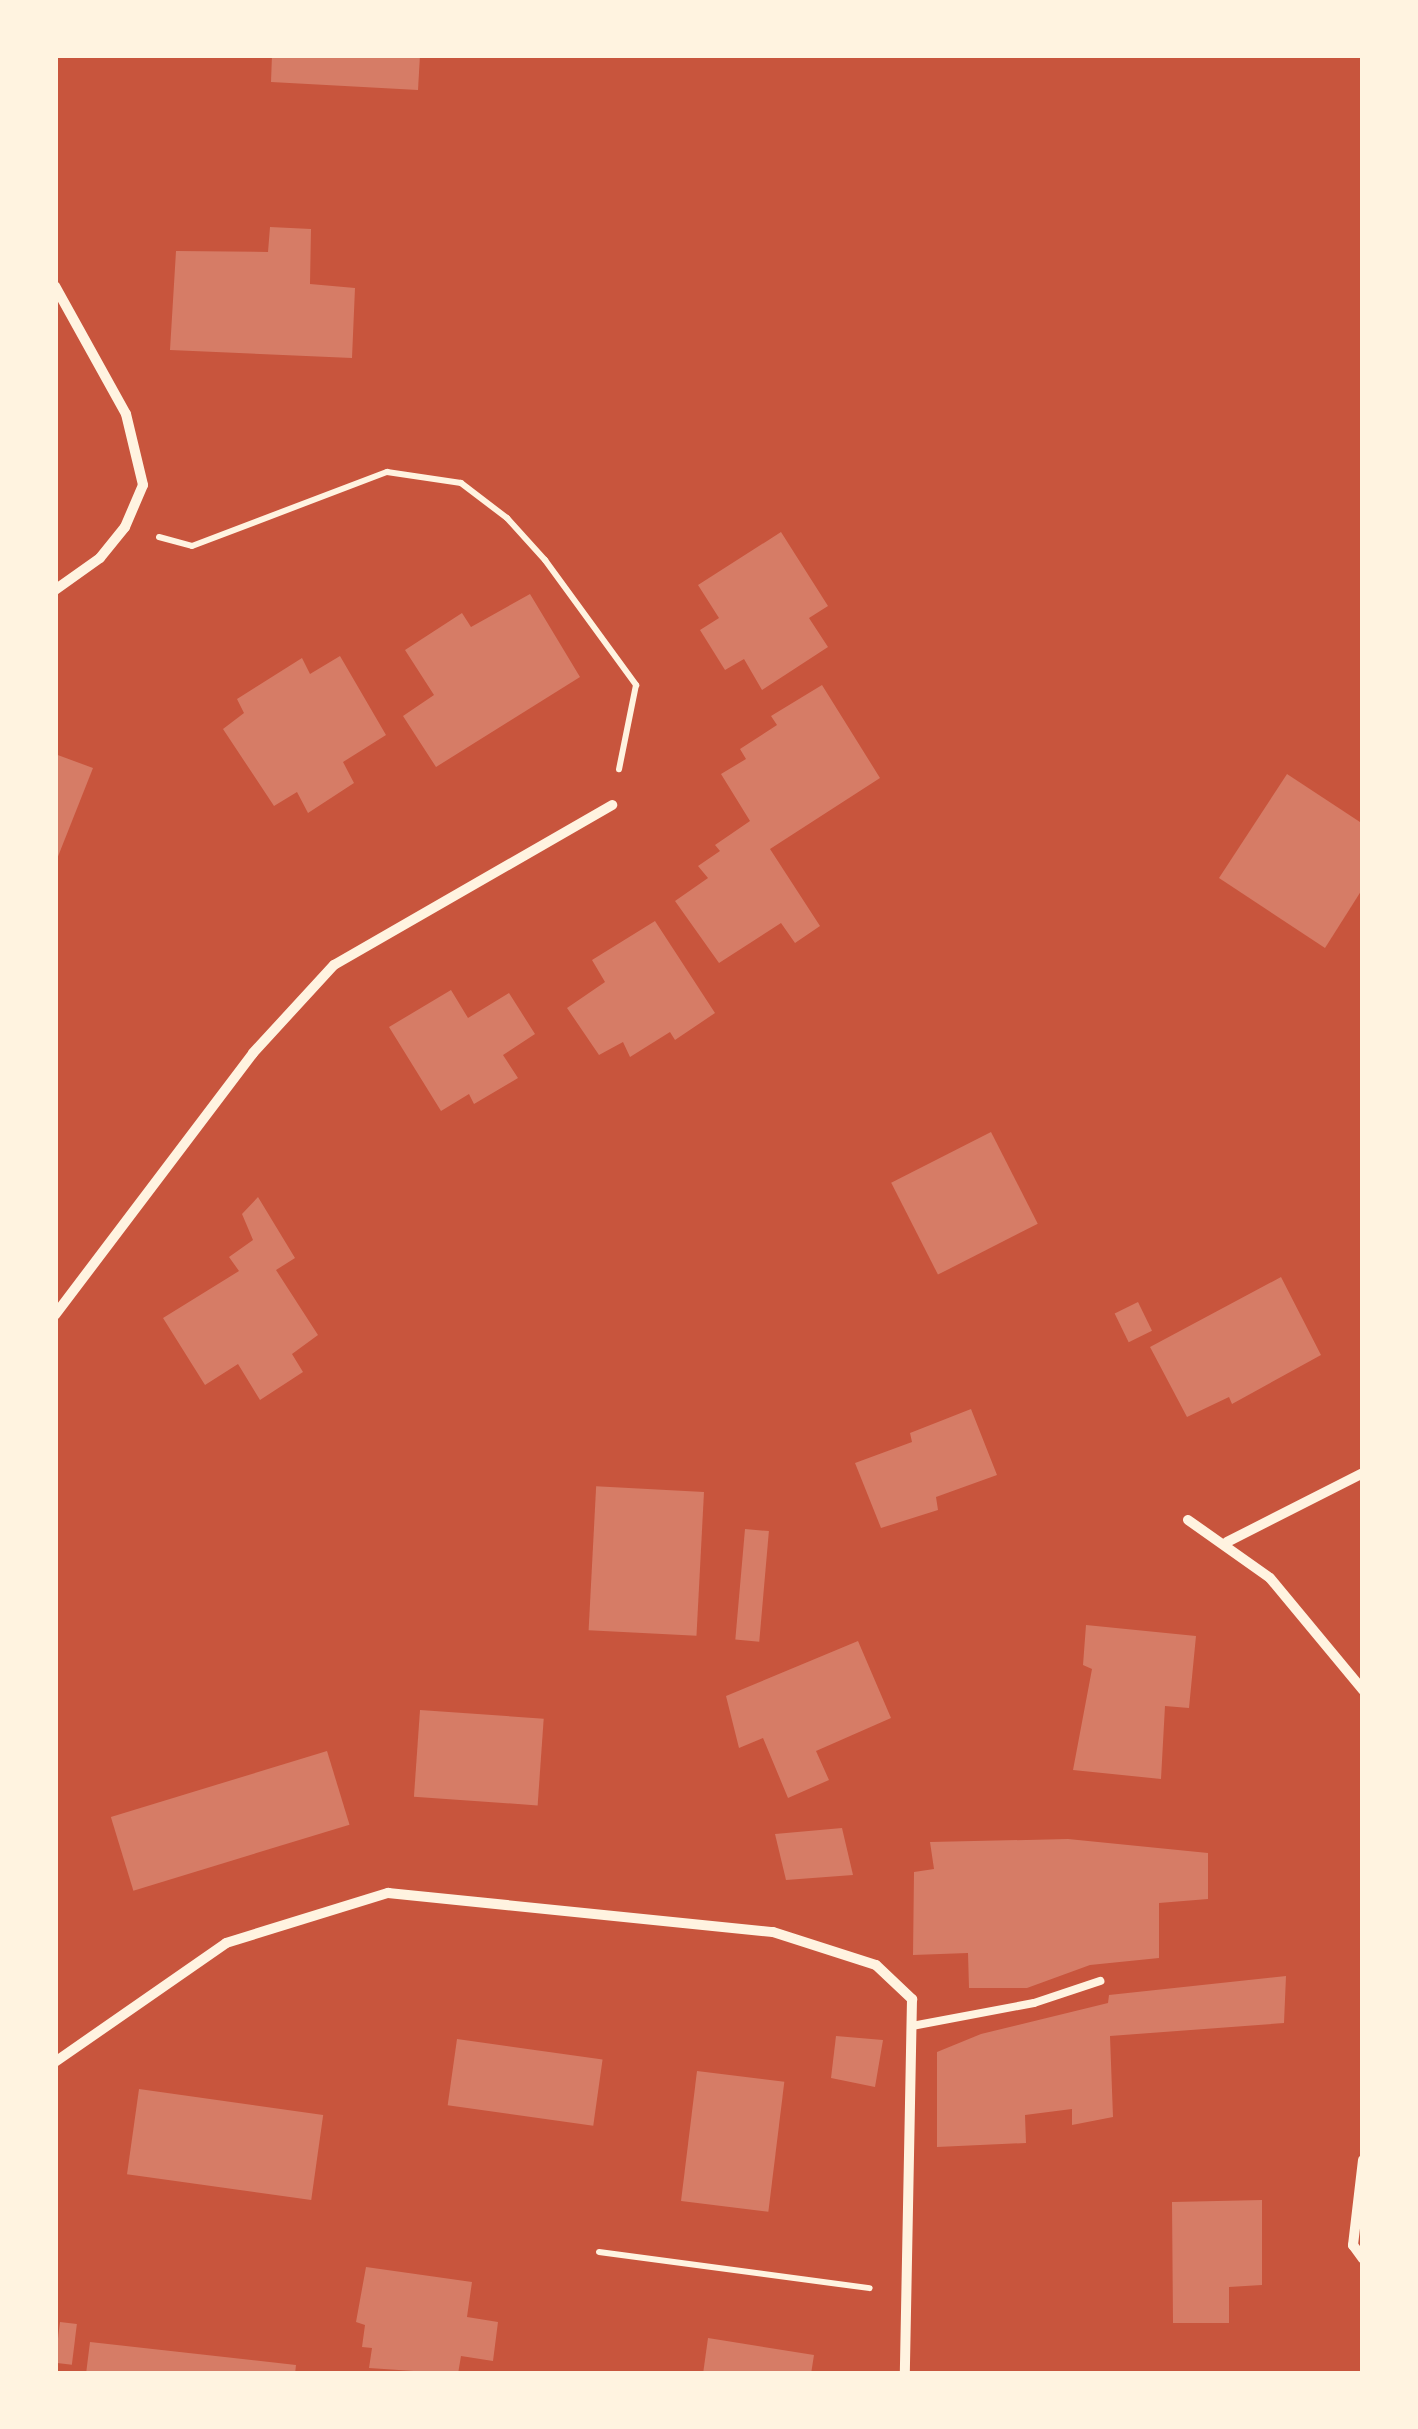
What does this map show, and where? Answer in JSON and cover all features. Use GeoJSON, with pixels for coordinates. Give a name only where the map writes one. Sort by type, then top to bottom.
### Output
{"type":"FeatureCollection","features":[{"type":"Feature","properties":{"kind":"street"},"geometry":{"type":"LineString","coordinates":[[55,286],[126,414],[144,485],[125,527],[100,558],[55,590]]}},
{"type":"Feature","properties":{"kind":"street"},"geometry":{"type":"LineString","coordinates":[[55,1314],[253,1053],[334,965],[612,805]]}},
{"type":"Feature","properties":{"kind":"street"},"geometry":{"type":"LineString","coordinates":[[1227,1542],[1363,1473]]}},
{"type":"Feature","properties":{"kind":"street"},"geometry":{"type":"LineString","coordinates":[[1188,1520],[1227,1542],[1270,1578],[1363,1690]]}},
{"type":"Feature","properties":{"kind":"street"},"geometry":{"type":"LineString","coordinates":[[55,2062],[226,1944],[388,1893],[773,1932],[876,1965],[912,1998],[905,2374]]}},
{"type":"Feature","properties":{"kind":"street"},"geometry":{"type":"LineString","coordinates":[[1363,2160],[1353,2244],[1363,2259]]}},
{"type":"Feature","properties":{"kind":"lane"},"geometry":{"type":"LineString","coordinates":[[912,2026],[1034,2003],[1100,1981]]}},
{"type":"Feature","properties":{"kind":"path"},"geometry":{"type":"LineString","coordinates":[[125,527],[192,546],[387,472],[461,482],[507,518],[546,560],[636,684],[612,805]]}},
{"type":"Feature","properties":{"kind":"path"},"geometry":{"type":"LineString","coordinates":[[600,2252],[906,2293]]}},
{"type":"Feature","properties":{"kind":"building"},"geometry":{"type":"Polygon","coordinates":[[[272,55],[420,55],[418,90],[271,82],[272,55]]]}},
{"type":"Feature","properties":{"kind":"building"},"geometry":{"type":"Polygon","coordinates":[[[270,227],[311,229],[310,284],[355,288],[352,358],[170,350],[176,251],[268,252],[270,227]]]}},
{"type":"Feature","properties":{"kind":"building"},"geometry":{"type":"Polygon","coordinates":[[[781,532],[828,606],[809,618],[828,647],[762,690],[744,659],[725,670],[700,630],[719,618],[698,585],[781,532]]]}},
{"type":"Feature","properties":{"kind":"building"},"geometry":{"type":"Polygon","coordinates":[[[530,594],[580,677],[436,767],[403,716],[434,695],[405,650],[462,613],[471,627],[530,594]]]}},
{"type":"Feature","properties":{"kind":"building"},"geometry":{"type":"Polygon","coordinates":[[[340,656],[386,735],[343,762],[354,783],[308,813],[297,792],[274,806],[223,729],[244,713],[237,699],[302,658],[310,674],[340,656]]]}},
{"type":"Feature","properties":{"kind":"building"},"geometry":{"type":"Polygon","coordinates":[[[822,685],[880,778],[770,849],[820,926],[795,943],[781,923],[719,963],[675,901],[708,878],[698,866],[720,851],[715,845],[750,821],[721,774],[746,759],[740,749],[777,725],[771,716],[822,685]]]}},
{"type":"Feature","properties":{"kind":"building"},"geometry":{"type":"Polygon","coordinates":[[[55,754],[93,768],[55,864],[55,754]]]}},
{"type":"Feature","properties":{"kind":"building"},"geometry":{"type":"Polygon","coordinates":[[[1287,774],[1363,824],[1363,888],[1325,948],[1219,878],[1287,774]]]}},
{"type":"Feature","properties":{"kind":"building"},"geometry":{"type":"Polygon","coordinates":[[[655,921],[715,1013],[675,1040],[670,1032],[630,1057],[623,1042],[599,1055],[567,1008],[605,982],[592,960],[655,921]]]}},
{"type":"Feature","properties":{"kind":"building"},"geometry":{"type":"Polygon","coordinates":[[[451,990],[468,1018],[509,993],[535,1034],[503,1055],[518,1078],[474,1104],[469,1094],[441,1111],[389,1027],[451,990]]]}},
{"type":"Feature","properties":{"kind":"building"},"geometry":{"type":"Polygon","coordinates":[[[991,1132],[1038,1224],[938,1275],[891,1183],[991,1132]]]}},
{"type":"Feature","properties":{"kind":"building"},"geometry":{"type":"Polygon","coordinates":[[[258,1197],[295,1258],[276,1270],[318,1335],[292,1354],[303,1372],[260,1400],[238,1364],[205,1385],[163,1318],[239,1271],[229,1257],[253,1240],[242,1214],[258,1197]]]}},
{"type":"Feature","properties":{"kind":"building"},"geometry":{"type":"Polygon","coordinates":[[[1281,1277],[1321,1355],[1232,1404],[1229,1397],[1187,1417],[1150,1347],[1281,1277]]]}},
{"type":"Feature","properties":{"kind":"building"},"geometry":{"type":"Polygon","coordinates":[[[1138,1302],[1152,1331],[1129,1342],[1115,1313],[1138,1302]]]}},
{"type":"Feature","properties":{"kind":"building"},"geometry":{"type":"Polygon","coordinates":[[[971,1409],[997,1475],[936,1497],[938,1510],[881,1528],[855,1463],[912,1442],[910,1433],[971,1409]]]}},
{"type":"Feature","properties":{"kind":"building"},"geometry":{"type":"Polygon","coordinates":[[[596,1486],[704,1492],[696,1636],[589,1630],[596,1486]]]}},
{"type":"Feature","properties":{"kind":"building"},"geometry":{"type":"Polygon","coordinates":[[[745,1529],[769,1531],[759,1642],[735,1640],[745,1529]]]}},
{"type":"Feature","properties":{"kind":"building"},"geometry":{"type":"Polygon","coordinates":[[[1086,1625],[1196,1636],[1189,1708],[1165,1706],[1161,1779],[1073,1770],[1092,1669],[1083,1665],[1086,1625]]]}},
{"type":"Feature","properties":{"kind":"building"},"geometry":{"type":"Polygon","coordinates":[[[858,1641],[891,1718],[816,1751],[829,1780],[788,1798],[763,1738],[739,1748],[726,1696],[858,1641]]]}},
{"type":"Feature","properties":{"kind":"building"},"geometry":{"type":"Polygon","coordinates":[[[420,1710],[544,1719],[538,1805],[414,1797],[420,1710]]]}},
{"type":"Feature","properties":{"kind":"building"},"geometry":{"type":"Polygon","coordinates":[[[327,1751],[350,1825],[133,1891],[111,1817],[327,1751]]]}},
{"type":"Feature","properties":{"kind":"building"},"geometry":{"type":"Polygon","coordinates":[[[842,1828],[853,1875],[786,1880],[775,1834],[842,1828]]]}},
{"type":"Feature","properties":{"kind":"building"},"geometry":{"type":"Polygon","coordinates":[[[1068,1839],[1208,1853],[1208,1899],[1159,1903],[1159,1958],[1090,1965],[1027,1988],[969,1988],[968,1953],[913,1955],[914,1872],[934,1869],[930,1842],[1068,1839]]]}},
{"type":"Feature","properties":{"kind":"building"},"geometry":{"type":"Polygon","coordinates":[[[1286,1976],[1284,2023],[1110,2036],[1113,2117],[1072,2125],[1072,2109],[1025,2115],[1026,2143],[937,2147],[937,2052],[981,2034],[1108,2003],[1109,1995],[1286,1976]]]}},
{"type":"Feature","properties":{"kind":"building"},"geometry":{"type":"Polygon","coordinates":[[[836,2036],[883,2040],[875,2087],[831,2078],[836,2036]]]}},
{"type":"Feature","properties":{"kind":"building"},"geometry":{"type":"Polygon","coordinates":[[[457,2039],[603,2059],[593,2126],[448,2105],[457,2039]]]}},
{"type":"Feature","properties":{"kind":"building"},"geometry":{"type":"Polygon","coordinates":[[[697,2071],[784,2082],[768,2212],[681,2201],[697,2071]]]}},
{"type":"Feature","properties":{"kind":"building"},"geometry":{"type":"Polygon","coordinates":[[[139,2089],[323,2115],[311,2200],[127,2174],[139,2089]]]}},
{"type":"Feature","properties":{"kind":"building"},"geometry":{"type":"Polygon","coordinates":[[[1262,2200],[1262,2285],[1229,2287],[1229,2323],[1173,2323],[1172,2202],[1262,2200]]]}},
{"type":"Feature","properties":{"kind":"building"},"geometry":{"type":"Polygon","coordinates":[[[366,2267],[472,2282],[467,2317],[498,2322],[493,2361],[461,2356],[458,2374],[369,2368],[372,2348],[362,2347],[365,2325],[356,2322],[366,2267]]]}},
{"type":"Feature","properties":{"kind":"building"},"geometry":{"type":"Polygon","coordinates":[[[60,2322],[77,2324],[72,2365],[55,2363],[60,2322]]]}},
{"type":"Feature","properties":{"kind":"building"},"geometry":{"type":"Polygon","coordinates":[[[708,2338],[814,2355],[811,2374],[703,2374],[708,2338]]]}},
{"type":"Feature","properties":{"kind":"building"},"geometry":{"type":"Polygon","coordinates":[[[90,2342],[296,2365],[295,2374],[86,2374],[90,2342]]]}}]}
